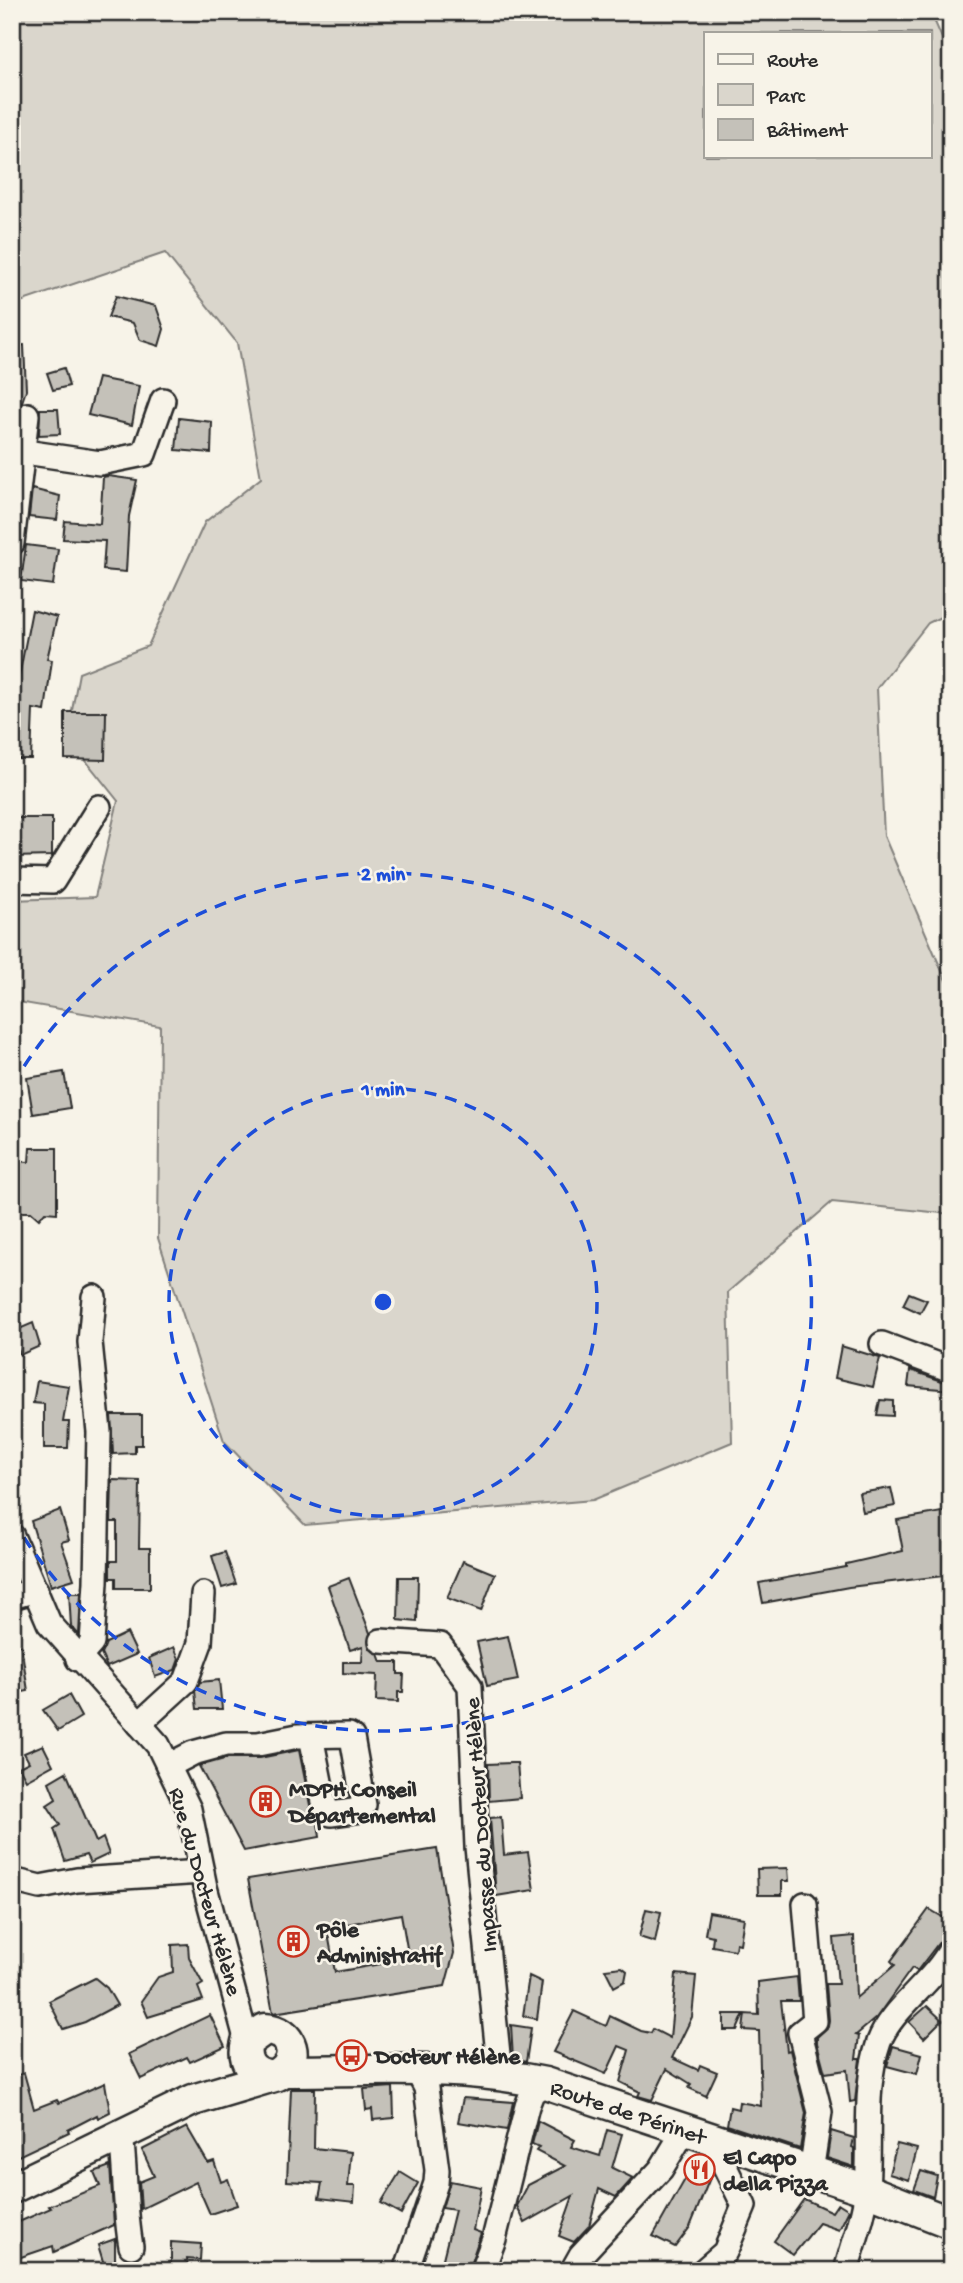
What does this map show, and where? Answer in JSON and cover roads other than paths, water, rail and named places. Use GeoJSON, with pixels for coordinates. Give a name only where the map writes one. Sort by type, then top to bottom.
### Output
{"type":"FeatureCollection","features":[{"type":"Feature","properties":{"kind":"main road"},"geometry":{"type":"LineString","coordinates":[[12,2188],[193,2100],[281,2055],[265,2029],[251,2036],[246,2046],[193,2100]]}},
{"type":"Feature","properties":{"kind":"main road","name":"Route de Périnet"},"geometry":{"type":"LineString","coordinates":[[246,2046],[249,2065],[254,2071],[281,2055],[334,2071],[416,2069],[500,2074],[545,2083],[867,2190],[951,2223]]}},
{"type":"Feature","properties":{"kind":"street"},"geometry":{"type":"LineString","coordinates":[[25,452],[100,463],[144,454],[163,400]]}},
{"type":"Feature","properties":{"kind":"street"},"geometry":{"type":"LineString","coordinates":[[12,543],[25,452],[27,415]]}},
{"type":"Feature","properties":{"kind":"street"},"geometry":{"type":"LineString","coordinates":[[12,880],[53,881],[99,807]]}},
{"type":"Feature","properties":{"kind":"street"},"geometry":{"type":"LineString","coordinates":[[78,1659],[92,1643],[96,1582],[99,1432],[90,1342],[94,1297]]}},
{"type":"Feature","properties":{"kind":"street"},"geometry":{"type":"LineString","coordinates":[[882,1344],[951,1370]]}},
{"type":"Feature","properties":{"kind":"street","name":"Rue du Docteur Hélène"},"geometry":{"type":"LineString","coordinates":[[12,1536],[49,1623],[78,1659],[158,1745],[170,1765],[189,1810],[202,1872],[239,2005],[238,2013],[246,2046]]}},
{"type":"Feature","properties":{"kind":"street"},"geometry":{"type":"LineString","coordinates":[[12,1597],[36,1590]]}},
{"type":"Feature","properties":{"kind":"street"},"geometry":{"type":"LineString","coordinates":[[139,1724],[186,1681],[200,1643],[203,1594]]}},
{"type":"Feature","properties":{"kind":"street","name":"Impasse du Docteur Hélène"},"geometry":{"type":"LineString","coordinates":[[381,1641],[440,1645],[469,1683],[477,1847],[500,2074]]}},
{"type":"Feature","properties":{"kind":"street"},"geometry":{"type":"LineString","coordinates":[[170,1765],[193,1753],[226,1744],[258,1745],[311,1736]]}},
{"type":"Feature","properties":{"kind":"street"},"geometry":{"type":"LineString","coordinates":[[12,1880],[40,1887],[77,1880],[202,1872]]}},
{"type":"Feature","properties":{"kind":"street"},"geometry":{"type":"LineString","coordinates":[[804,1904],[815,2021],[800,2033],[820,2112],[811,2172]]}},
{"type":"Feature","properties":{"kind":"street"},"geometry":{"type":"LineString","coordinates":[[846,2271],[867,2190],[870,2108],[879,2043],[887,2026],[932,1977],[951,1949]]}},
{"type":"Feature","properties":{"kind":"street"},"geometry":{"type":"LineString","coordinates":[[239,2005],[281,2055]]}},
{"type":"Feature","properties":{"kind":"street"},"geometry":{"type":"LineString","coordinates":[[407,2271],[436,2183],[437,2170],[426,2088],[416,2069]]}},
{"type":"Feature","properties":{"kind":"street"},"geometry":{"type":"LineString","coordinates":[[482,2271],[494,2238],[527,2106],[532,2093],[545,2083]]}},
{"type":"Feature","properties":{"kind":"street"},"geometry":{"type":"LineString","coordinates":[[121,2135],[126,2168],[125,2214],[131,2246]]}},
{"type":"Feature","properties":{"kind":"street"},"geometry":{"type":"LineString","coordinates":[[572,2271],[581,2255],[661,2169],[698,2135],[744,2206],[724,2252],[703,2271]]}},
{"type":"Feature","properties":{"kind":"place","name":"MDPH Conseil Départemental"},"geometry":{"type":"Point","coordinates":[266,1801]}},
{"type":"Feature","properties":{"kind":"place","name":"Pôle Administratif"},"geometry":{"type":"Point","coordinates":[294,1941]}},
{"type":"Feature","properties":{"kind":"place","name":"Docteur Hélène"},"geometry":{"type":"Point","coordinates":[352,2055]}},
{"type":"Feature","properties":{"kind":"place","name":"El Capo della Pizza"},"geometry":{"type":"Point","coordinates":[700,2169]}}]}
